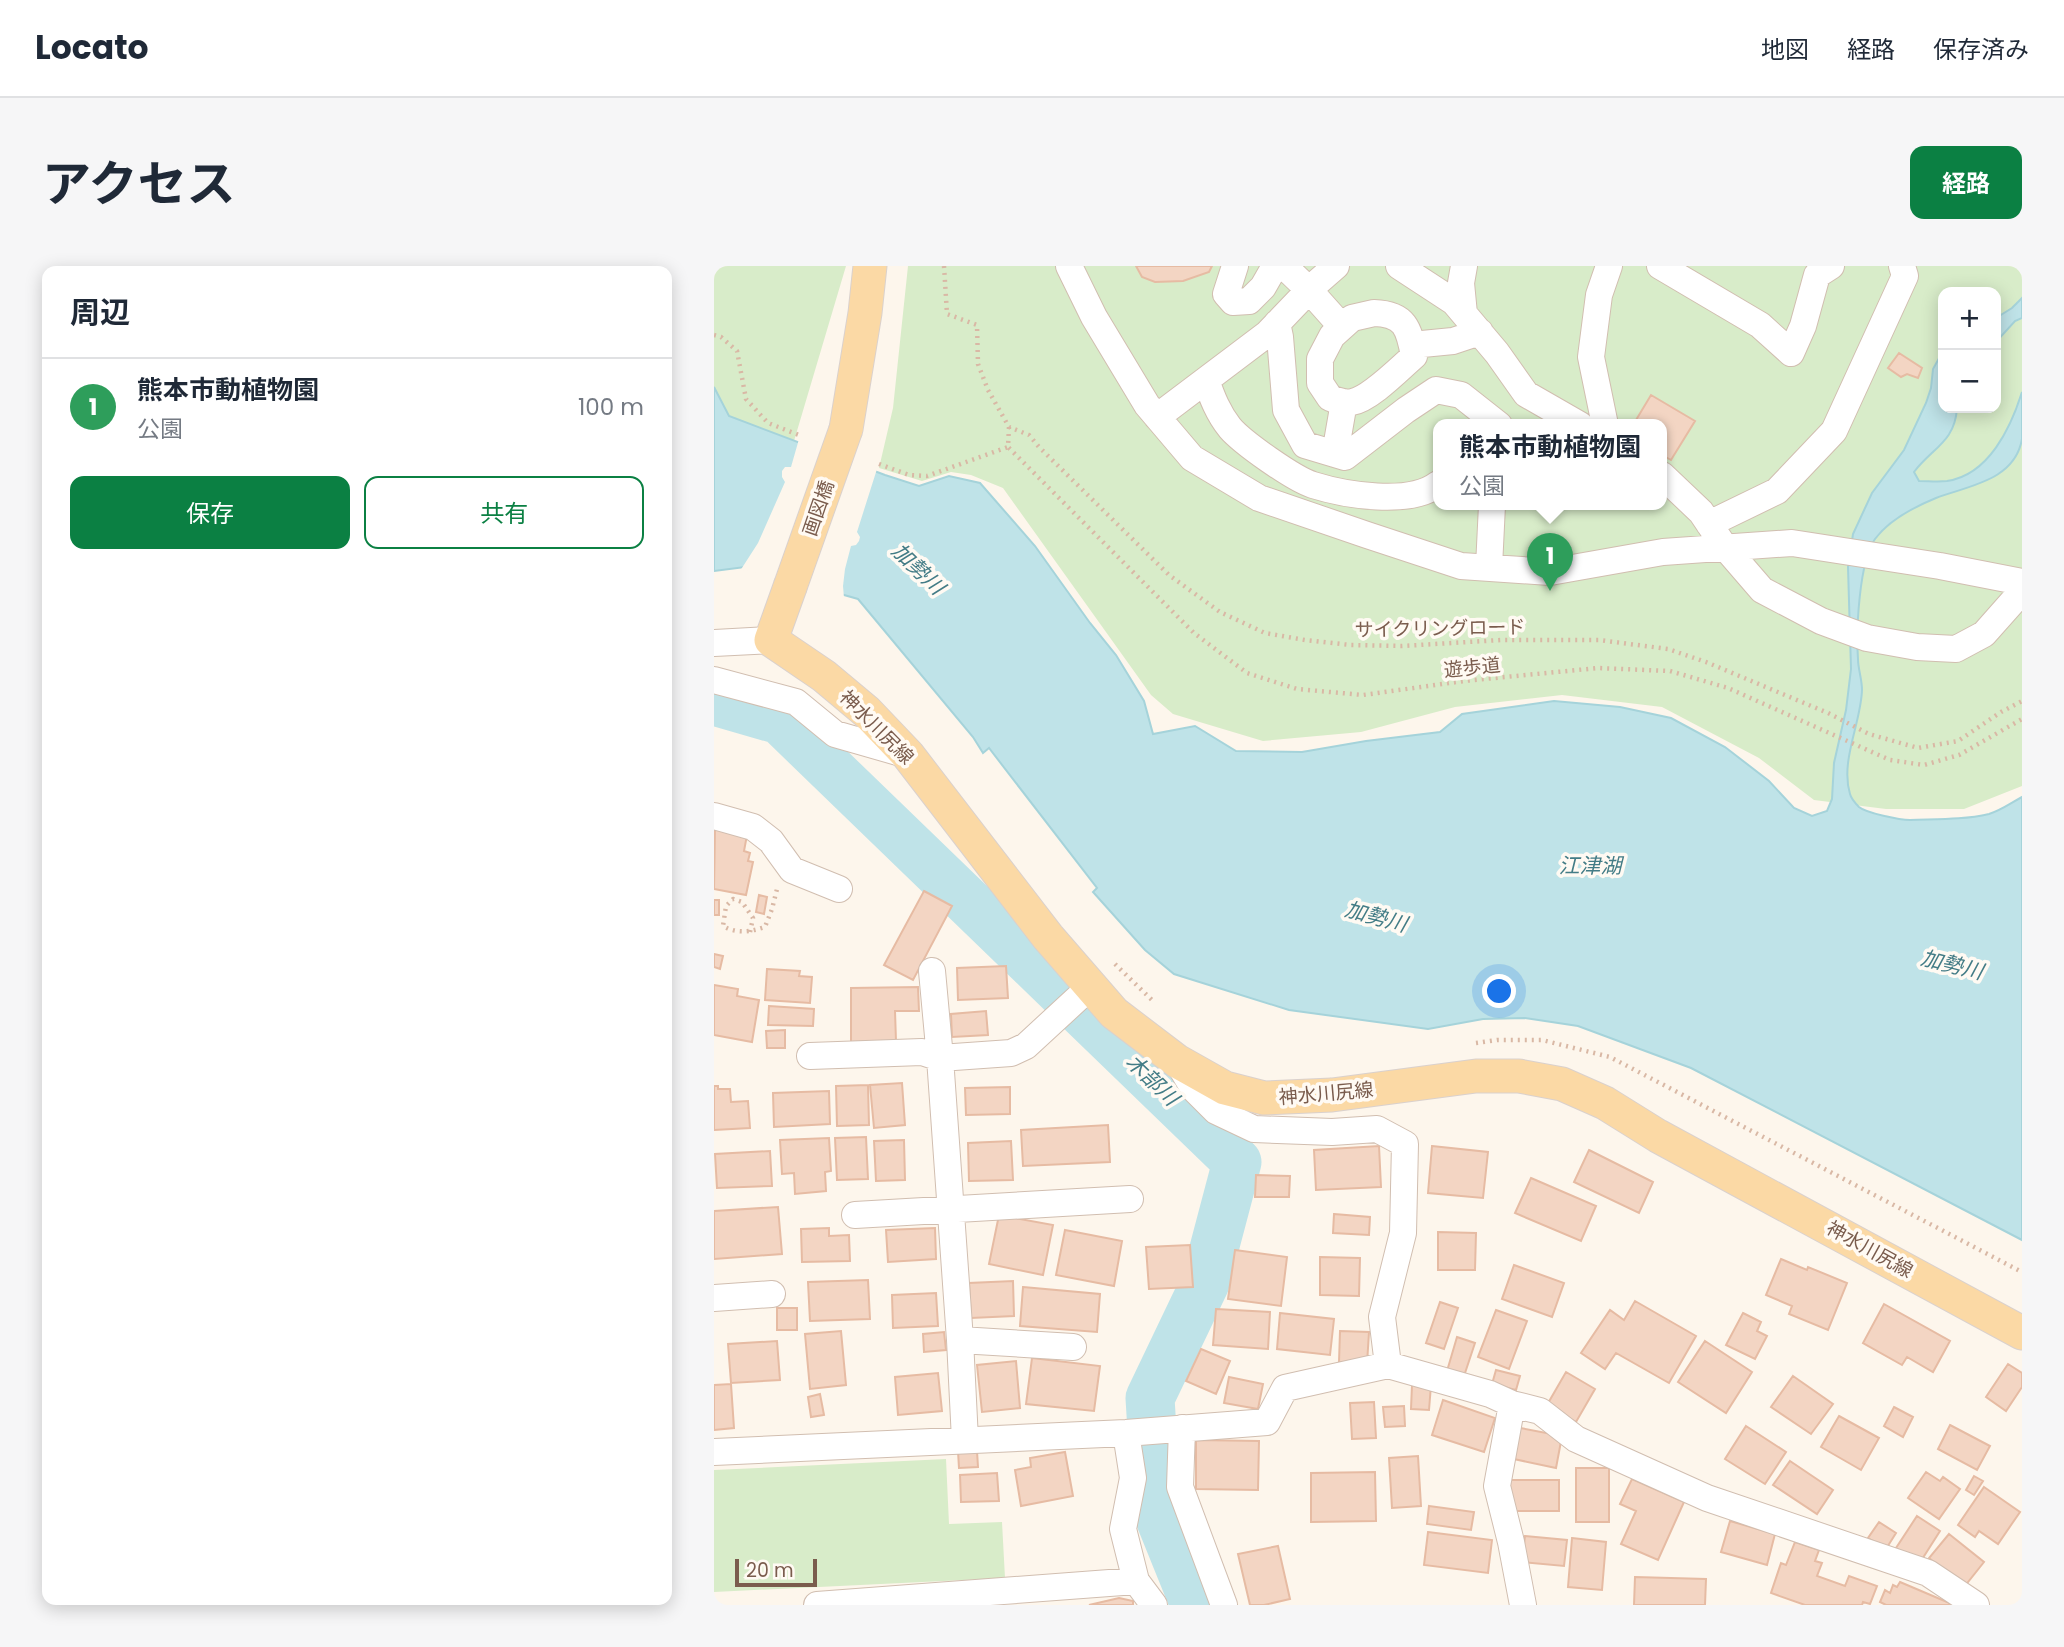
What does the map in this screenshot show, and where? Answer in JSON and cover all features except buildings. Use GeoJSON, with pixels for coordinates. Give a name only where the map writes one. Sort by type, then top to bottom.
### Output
{"type":"FeatureCollection","features":[{"type":"Feature","properties":{"kind":"main road","name":"画図橋"},"geometry":{"type":"LineString","coordinates":[[771,640],[846,429],[870,266]]}},
{"type":"Feature","properties":{"kind":"main road","name":"神水川尻線"},"geometry":{"type":"LineString","coordinates":[[771,640],[824,676],[867,712],[908,755],[1048,937],[1114,1013],[1177,1061],[1225,1088],[1264,1098],[1332,1095],[1476,1076],[1519,1076],[1562,1084],[1605,1103],[1658,1136],[2022,1333]]}},
{"type":"Feature","properties":{"kind":"street"},"geometry":{"type":"LineString","coordinates":[[1069,266],[1094,317],[1147,405],[1192,458],[1259,498],[1461,566],[1550,572],[1663,552],[1792,542],[2022,582]]}},
{"type":"Feature","properties":{"kind":"street"},"geometry":{"type":"LineString","coordinates":[[1235,266],[1226,293],[1233,302],[1249,301],[1263,287],[1275,266]]}},
{"type":"Feature","properties":{"kind":"street"},"geometry":{"type":"LineString","coordinates":[[1284,266],[1342,327]]}},
{"type":"Feature","properties":{"kind":"street"},"geometry":{"type":"LineString","coordinates":[[1157,417],[1267,334],[1336,266]]}},
{"type":"Feature","properties":{"kind":"street"},"geometry":{"type":"LineString","coordinates":[[1399,266],[1454,302],[1506,365],[1526,394],[1570,419]]}},
{"type":"Feature","properties":{"kind":"street"},"geometry":{"type":"LineString","coordinates":[[1464,266],[1461,283],[1472,323]]}},
{"type":"Feature","properties":{"kind":"street"},"geometry":{"type":"LineString","coordinates":[[1604,419],[1591,357],[1599,295],[1609,266]]}},
{"type":"Feature","properties":{"kind":"street"},"geometry":{"type":"LineString","coordinates":[[1660,266],[1710,293],[1760,325],[1791,353],[1803,326],[1817,275],[1831,266]]}},
{"type":"Feature","properties":{"kind":"street"},"geometry":{"type":"LineString","coordinates":[[1709,524],[1777,491],[1834,431],[1905,276],[1902,266]]}},
{"type":"Feature","properties":{"kind":"street"},"geometry":{"type":"LineString","coordinates":[[1388,313],[1403,321],[1410,334],[1414,356],[1377,389],[1351,403],[1330,398],[1320,383],[1320,359],[1332,336],[1342,327],[1352,318],[1388,313]]}},
{"type":"Feature","properties":{"kind":"street"},"geometry":{"type":"LineString","coordinates":[[1277,323],[1286,410],[1305,445],[1345,457],[1436,390],[1461,395],[1474,415]]}},
{"type":"Feature","properties":{"kind":"street"},"geometry":{"type":"LineString","coordinates":[[1412,345],[1453,341],[1472,323]]}},
{"type":"Feature","properties":{"kind":"street"},"geometry":{"type":"LineString","coordinates":[[1502,419],[1509,391],[1506,365]]}},
{"type":"Feature","properties":{"kind":"street"},"geometry":{"type":"LineString","coordinates":[[1206,380],[1216,407],[1231,429],[1255,450],[1311,485],[1369,497],[1409,496],[1433,487]]}},
{"type":"Feature","properties":{"kind":"street"},"geometry":{"type":"LineString","coordinates":[[1311,485],[1330,452],[1344,402]]}},
{"type":"Feature","properties":{"kind":"street"},"geometry":{"type":"LineString","coordinates":[[1667,480],[1701,512],[1724,546],[1762,590],[1821,621],[1867,638],[1917,647],[1956,649],[1984,634],[2022,591]]}},
{"type":"Feature","properties":{"kind":"street"},"geometry":{"type":"LineString","coordinates":[[1489,567],[1492,510]]}},
{"type":"Feature","properties":{"kind":"street"},"geometry":{"type":"LineString","coordinates":[[714,643],[771,640]]}},
{"type":"Feature","properties":{"kind":"street"},"geometry":{"type":"LineString","coordinates":[[714,680],[796,702],[835,734],[908,755]]}},
{"type":"Feature","properties":{"kind":"street"},"geometry":{"type":"LineString","coordinates":[[714,816],[753,827],[771,841],[792,870],[839,889]]}},
{"type":"Feature","properties":{"kind":"street"},"geometry":{"type":"LineString","coordinates":[[932,971],[951,1210],[965,1440]]}},
{"type":"Feature","properties":{"kind":"street"},"geometry":{"type":"LineString","coordinates":[[810,1056],[922,1052],[940,1058],[1011,1053],[1026,1046],[1091,986]]}},
{"type":"Feature","properties":{"kind":"street"},"geometry":{"type":"LineString","coordinates":[[1177,1061],[1194,1089],[1216,1111],[1254,1129],[1332,1132],[1377,1129],[1405,1144],[1403,1233],[1382,1317],[1388,1365]]}},
{"type":"Feature","properties":{"kind":"street"},"geometry":{"type":"LineString","coordinates":[[855,1215],[1130,1199]]}},
{"type":"Feature","properties":{"kind":"street"},"geometry":{"type":"LineString","coordinates":[[714,1298],[772,1294]]}},
{"type":"Feature","properties":{"kind":"street"},"geometry":{"type":"LineString","coordinates":[[960,1340],[1073,1347]]}},
{"type":"Feature","properties":{"kind":"street"},"geometry":{"type":"LineString","coordinates":[[714,1452],[1126,1433],[1267,1422],[1285,1388],[1388,1365],[1490,1394],[1540,1412],[1576,1439],[1707,1498],[1928,1573],[1976,1605]]}},
{"type":"Feature","properties":{"kind":"street"},"geometry":{"type":"LineString","coordinates":[[1512,1404],[1497,1486],[1523,1605]]}},
{"type":"Feature","properties":{"kind":"street"},"geometry":{"type":"LineString","coordinates":[[1182,1428],[1180,1487],[1224,1605]]}},
{"type":"Feature","properties":{"kind":"street"},"geometry":{"type":"LineString","coordinates":[[1126,1433],[1132,1478],[1123,1529],[1136,1581],[1154,1605]]}},
{"type":"Feature","properties":{"kind":"street"},"geometry":{"type":"LineString","coordinates":[[817,1605],[1136,1581]]}},
{"type":"Feature","properties":{"kind":"path","name":"サイクリングロード"},"geometry":{"type":"LineString","coordinates":[[944,266],[947,314],[977,325],[978,364],[988,390],[1009,427],[1029,435],[1169,575],[1220,612],[1265,633],[1350,645],[1599,640],[1668,649],[1828,713],[1869,734],[1918,748],[1958,741],[2022,701]]}},
{"type":"Feature","properties":{"kind":"path"},"geometry":{"type":"LineString","coordinates":[[714,335],[721,337],[737,351],[746,399],[768,423],[799,435]]}},
{"type":"Feature","properties":{"kind":"path"},"geometry":{"type":"LineString","coordinates":[[879,464],[909,475],[927,476],[1008,447],[1009,427]]}},
{"type":"Feature","properties":{"kind":"path","name":"遊歩道"},"geometry":{"type":"LineString","coordinates":[[1008,447],[1194,633],[1247,673],[1297,689],[1363,695],[1464,681],[1598,668],[1670,671],[1728,688],[1890,760],[1924,765],[1959,755],[2022,719]]}},
{"type":"Feature","properties":{"kind":"path"},"geometry":{"type":"LineString","coordinates":[[750,932],[753,918],[742,902],[733,899],[726,906],[723,926],[731,930],[750,932],[765,927],[778,883]]}},
{"type":"Feature","properties":{"kind":"path"},"geometry":{"type":"LineString","coordinates":[[1108,957],[1154,1003]]}},
{"type":"Feature","properties":{"kind":"path"},"geometry":{"type":"LineString","coordinates":[[1473,1044],[1497,1040],[1542,1040],[1610,1057],[2022,1272]]}},
{"type":"Feature","properties":{"kind":"green space"},"geometry":{"type":"Polygon","coordinates":[[[714,266],[846,266],[794,441],[729,416],[714,387],[714,266]]]}},
{"type":"Feature","properties":{"kind":"green space"},"geometry":{"type":"Polygon","coordinates":[[[908,266],[2022,266],[2022,786],[1964,809],[1886,809],[1814,800],[1759,758],[1662,707],[1562,695],[1455,707],[1361,732],[1263,741],[1173,714],[1151,695],[1003,488],[971,475],[951,472],[922,481],[879,468],[893,408],[908,266]]]}},
{"type":"Feature","properties":{"kind":"green space"},"geometry":{"type":"Polygon","coordinates":[[[946,1459],[949,1524],[1002,1522],[1005,1578],[714,1592],[714,1470],[946,1459]]]}},
{"type":"Feature","properties":{"kind":"water"},"geometry":{"type":"Polygon","coordinates":[[[2022,298],[2022,318],[2015,321],[2001,336],[2001,315],[2022,298]]]}},
{"type":"Feature","properties":{"kind":"water","name":"江津湖"},"geometry":{"type":"Polygon","coordinates":[[[1938,360],[1938,413],[1956,413],[1952,429],[1942,444],[1914,472],[1919,481],[1947,481],[1962,477],[1975,469],[2005,434],[2022,392],[2022,439],[2018,453],[2000,473],[1988,480],[1936,498],[1902,515],[1875,539],[1865,563],[1858,614],[1857,646],[1862,690],[1849,755],[1848,781],[1851,796],[1859,807],[1876,814],[1905,820],[1979,816],[1997,811],[2022,797],[2022,1240],[1691,1068],[1578,1026],[1525,1018],[1483,1019],[1428,1029],[1289,1010],[1174,974],[1145,950],[1093,892],[1097,888],[989,748],[983,753],[973,737],[858,599],[745,567],[714,571],[714,387],[729,416],[885,475],[919,486],[949,476],[980,483],[1035,546],[1116,655],[1144,701],[1153,734],[1195,726],[1236,751],[1302,752],[1440,732],[1462,714],[1554,701],[1620,707],[1671,718],[1725,747],[1769,781],[1794,808],[1812,816],[1827,811],[1832,799],[1834,763],[1846,710],[1851,669],[1848,567],[1853,534],[1872,493],[1904,450],[1926,403],[1933,369],[1938,360]]]}},
{"type":"Feature","properties":{"kind":"pier"},"geometry":{"type":"Polygon","coordinates":[[[799,439],[877,469],[857,532],[859,541],[851,546],[845,569],[844,598],[745,570],[740,571],[758,543],[785,482],[782,471],[785,467],[791,467],[799,439]]]}},
{"type":"Feature","properties":{"kind":"waterway","name":"木部川"},"geometry":{"type":"LineString","coordinates":[[714,701],[780,720],[1237,1162],[1205,1283],[1150,1398],[1157,1511],[1195,1605]]}},
{"type":"Feature","properties":{"kind":"place","name":"熊本市動植物園"},"geometry":{"type":"Point","coordinates":[1550,591]}},
{"type":"Feature","properties":{"kind":"water label","name":"加勢川"},"geometry":{"type":"Point","coordinates":[918,569]}},
{"type":"Feature","properties":{"kind":"water label","name":"加勢川"},"geometry":{"type":"Point","coordinates":[1376,917]}},
{"type":"Feature","properties":{"kind":"water label","name":"加勢川"},"geometry":{"type":"Point","coordinates":[1952,965]}}]}
